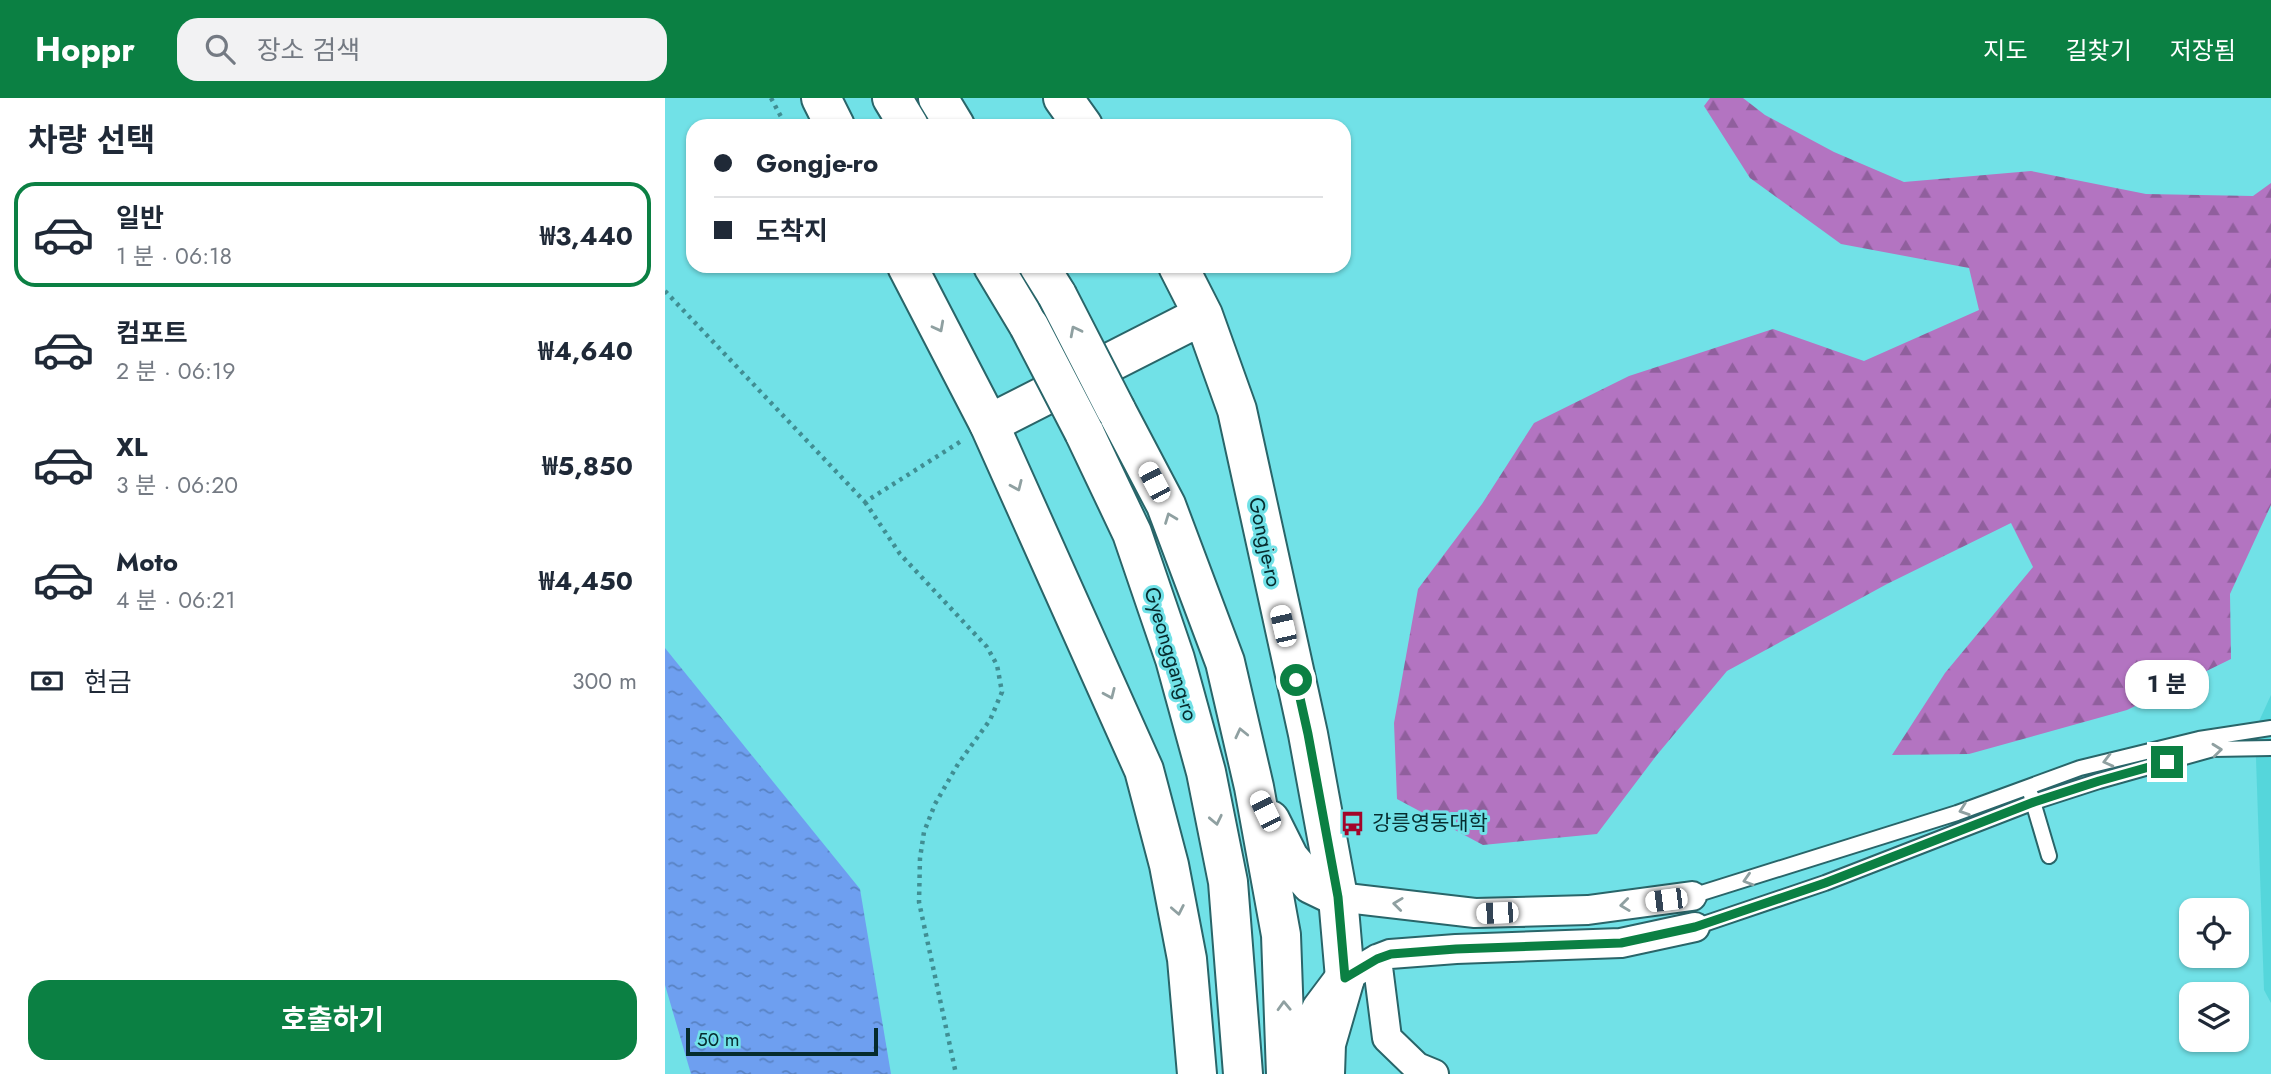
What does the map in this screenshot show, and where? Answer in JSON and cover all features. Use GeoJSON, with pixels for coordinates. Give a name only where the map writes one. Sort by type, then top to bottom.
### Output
{"type":"FeatureCollection","features":[{"type":"Feature","properties":{"kind":"main road"},"geometry":{"type":"LineString","coordinates":[[821,98],[832,119]]}},
{"type":"Feature","properties":{"kind":"main road"},"geometry":{"type":"LineString","coordinates":[[892,98],[905,119]]}},
{"type":"Feature","properties":{"kind":"main road"},"geometry":{"type":"LineString","coordinates":[[938,98],[951,119]]}},
{"type":"Feature","properties":{"kind":"main road"},"geometry":{"type":"LineString","coordinates":[[1064,98],[1078,119]]}},
{"type":"Feature","properties":{"kind":"main road"},"geometry":{"type":"LineString","coordinates":[[911,273],[989,424],[1144,770],[1169,865],[1187,959],[1197,1074]]}},
{"type":"Feature","properties":{"kind":"main road","name":"Gyeonggang-ro"},"geometry":{"type":"LineString","coordinates":[[997,273],[1029,326],[1084,432],[1132,533],[1175,659],[1206,772],[1228,882],[1244,1074]]}},
{"type":"Feature","properties":{"kind":"main road","name":"Gongje-ro"},"geometry":{"type":"LineString","coordinates":[[1182,273],[1203,315],[1237,410],[1308,734],[1338,897],[1361,969],[1326,1044],[1325,1074]]}},
{"type":"Feature","properties":{"kind":"main road","name":"Gyeonggang-ro"},"geometry":{"type":"LineString","coordinates":[[1048,281],[1166,505],[1225,662],[1254,787],[1281,935],[1286,1074]]}},
{"type":"Feature","properties":{"kind":"main road"},"geometry":{"type":"LineString","coordinates":[[989,424],[1203,315]]}},
{"type":"Feature","properties":{"kind":"main road"},"geometry":{"type":"LineString","coordinates":[[1254,787],[1289,858],[1311,884],[1338,897]]}},
{"type":"Feature","properties":{"kind":"main road"},"geometry":{"type":"LineString","coordinates":[[1305,1074],[1308,1044],[1321,1010],[1361,969]]}},
{"type":"Feature","properties":{"kind":"street"},"geometry":{"type":"LineString","coordinates":[[1338,897],[1475,913],[1588,910],[1692,896]]}},
{"type":"Feature","properties":{"kind":"street"},"geometry":{"type":"LineString","coordinates":[[1434,1074],[1417,1067],[1387,1038],[1361,969],[1391,954],[1621,943],[1695,927]]}},
{"type":"Feature","properties":{"kind":"lane"},"geometry":{"type":"LineString","coordinates":[[1692,896],[1826,855],[2080,768],[2200,739],[2271,728]]}},
{"type":"Feature","properties":{"kind":"lane"},"geometry":{"type":"LineString","coordinates":[[1695,927],[1825,883],[2034,802],[2099,781],[2213,749],[2271,748]]}},
{"type":"Feature","properties":{"kind":"lane"},"geometry":{"type":"LineString","coordinates":[[2029,787],[2049,856]]}},
{"type":"Feature","properties":{"kind":"path"},"geometry":{"type":"LineString","coordinates":[[771,98],[782,119]]}},
{"type":"Feature","properties":{"kind":"path"},"geometry":{"type":"LineString","coordinates":[[665,291],[865,502],[900,554],[987,647],[997,666],[1002,692],[990,720],[958,764],[935,804],[924,832],[920,858],[919,902],[956,1074]]}},
{"type":"Feature","properties":{"kind":"path"},"geometry":{"type":"LineString","coordinates":[[865,502],[989,424]]}},
{"type":"Feature","properties":{"kind":"shaded area"},"geometry":{"type":"Polygon","coordinates":[[[2271,695],[2271,1003],[2264,990],[2255,730],[2271,695]]]}},
{"type":"Feature","properties":{"kind":"green space"},"geometry":{"type":"Polygon","coordinates":[[[1710,98],[1743,98],[1765,115],[1834,152],[1904,182],[2031,171],[2146,194],[2253,196],[2271,183],[2271,505],[2230,594],[2231,659],[2127,710],[1969,754],[1892,755],[1945,673],[2033,567],[2011,523],[1887,584],[1727,671],[1656,756],[1597,834],[1483,845],[1397,799],[1394,723],[1418,589],[1482,504],[1534,423],[1629,376],[1773,329],[1864,361],[1979,310],[1969,268],[1841,244],[1750,178],[1704,106],[1710,98]]]}},
{"type":"Feature","properties":{"kind":"water"},"geometry":{"type":"Polygon","coordinates":[[[665,648],[860,889],[891,1074],[691,1074],[665,985],[665,648]]]}},
{"type":"Feature","properties":{"kind":"place","name":"강릉영동대학"},"geometry":{"type":"Point","coordinates":[1352,823]}},
{"type":"Feature","properties":{"kind":"route"},"geometry":{"type":"LineString","coordinates":[[1296,680],[1338,897],[1345,978],[1391,954],[1621,943],[1695,927],[1825,883],[2034,802],[2167,762]]}}]}
